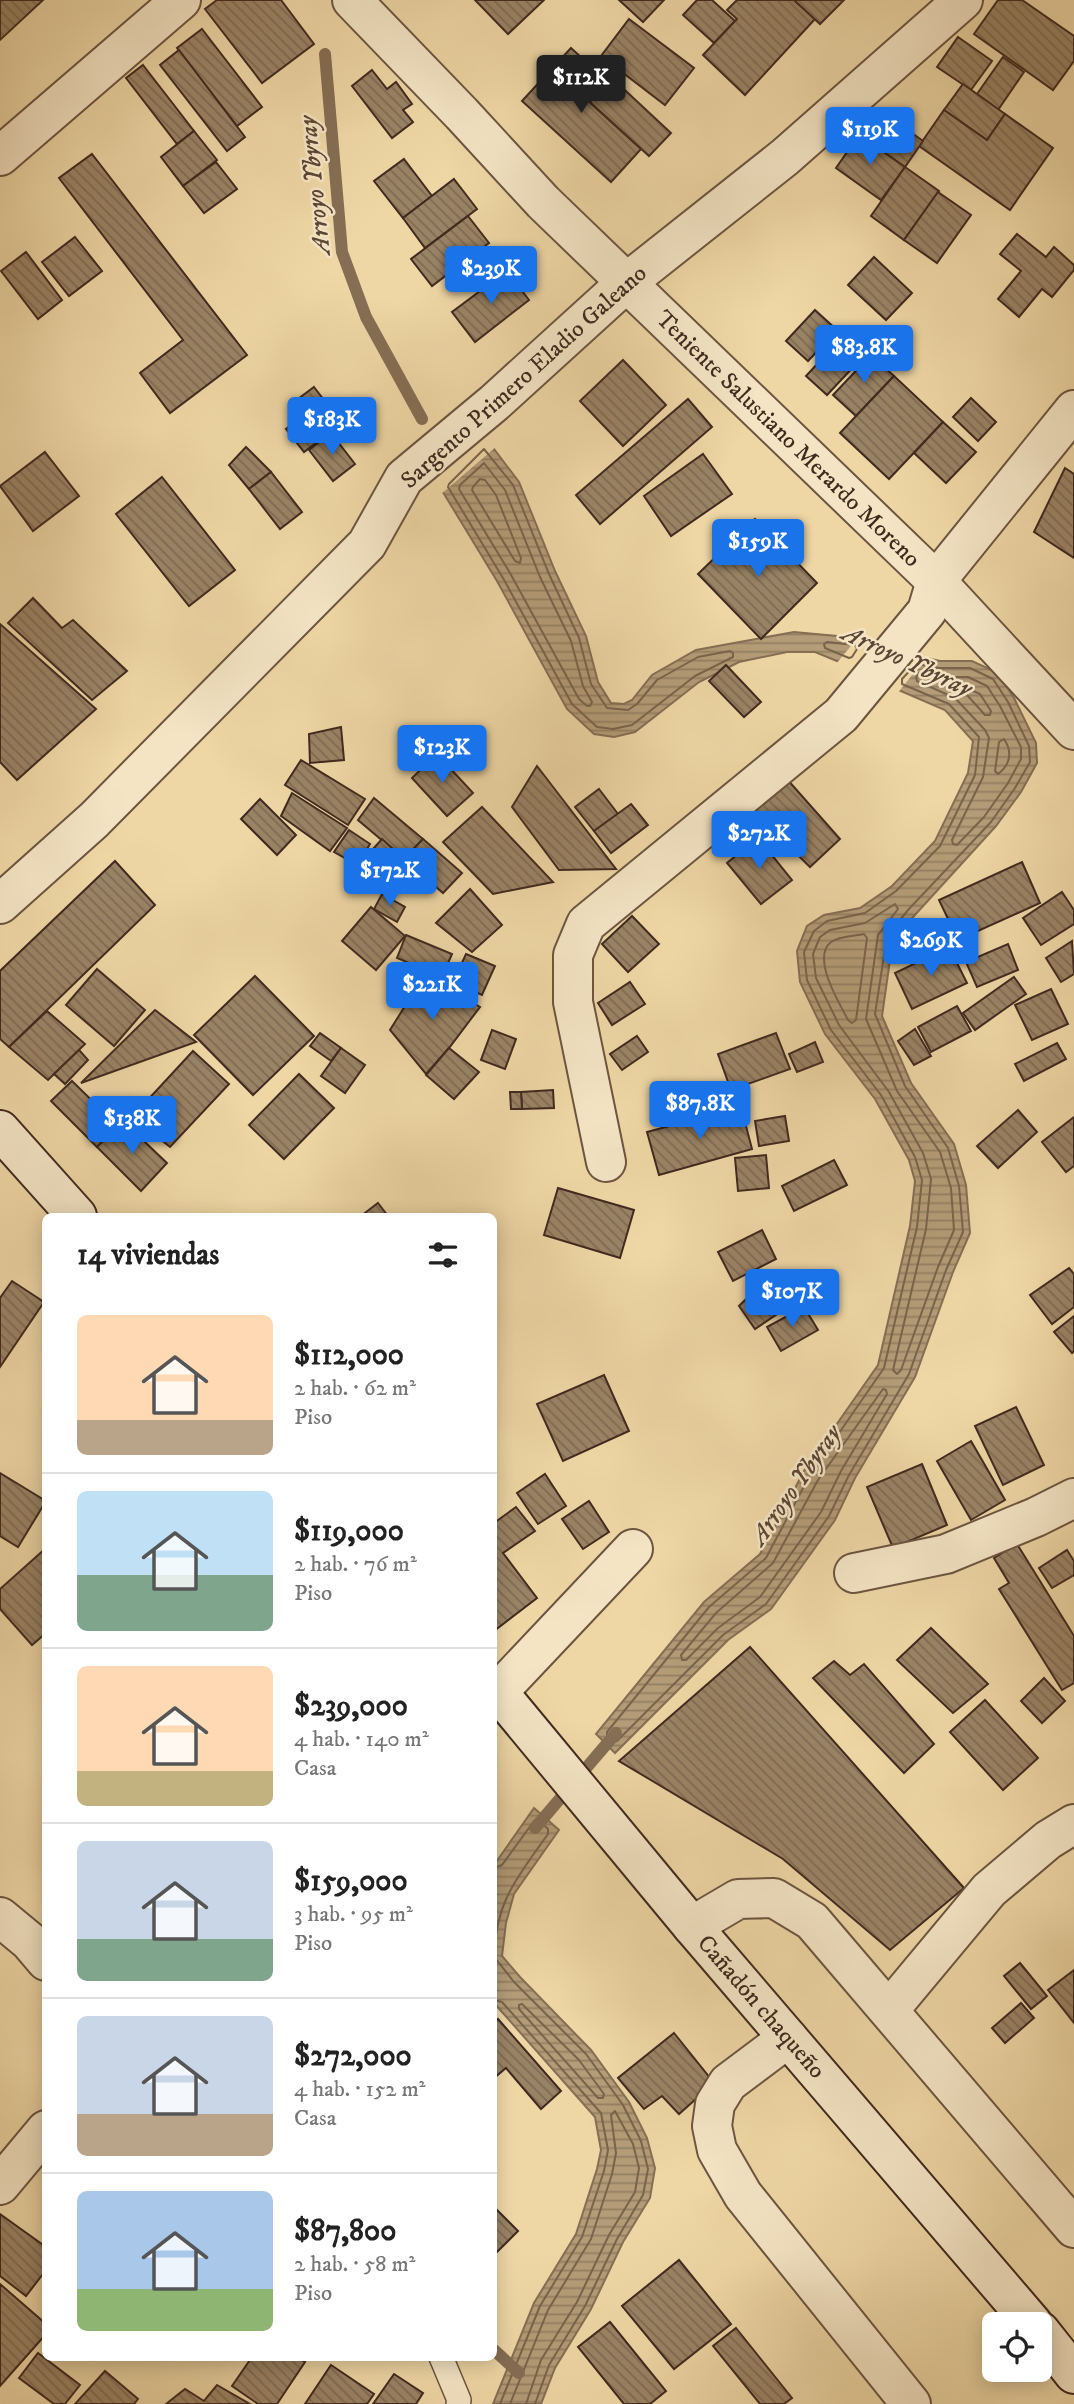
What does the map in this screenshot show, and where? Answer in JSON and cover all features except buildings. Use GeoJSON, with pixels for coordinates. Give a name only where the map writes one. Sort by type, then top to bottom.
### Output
{"type":"FeatureCollection","features":[{"type":"Feature","properties":{"kind":"street"},"geometry":{"type":"LineString","coordinates":[[0,156],[181,0]]}},
{"type":"Feature","properties":{"kind":"street","name":"Teniente Salustiano Merardo Moreno"},"geometry":{"type":"LineString","coordinates":[[352,0],[543,202],[626,283],[931,596],[1074,730]]}},
{"type":"Feature","properties":{"kind":"street","name":"Sargento Primero Eladio Galeano"},"geometry":{"type":"LineString","coordinates":[[0,904],[94,820],[367,544],[404,478],[494,403],[626,283],[785,157],[963,0]]}},
{"type":"Feature","properties":{"kind":"street"},"geometry":{"type":"LineString","coordinates":[[606,1162],[573,1002],[573,955],[586,925],[841,715],[1074,410]]}},
{"type":"Feature","properties":{"kind":"street"},"geometry":{"type":"LineString","coordinates":[[0,1130],[73,1213]]}},
{"type":"Feature","properties":{"kind":"street"},"geometry":{"type":"LineString","coordinates":[[854,1573],[946,1554],[1036,1517],[1074,1498]]}},
{"type":"Feature","properties":{"kind":"street"},"geometry":{"type":"LineString","coordinates":[[497,1689],[632,1549]]}},
{"type":"Feature","properties":{"kind":"street","name":"Cañadón chaqueño"},"geometry":{"type":"LineString","coordinates":[[497,1691],[591,1807],[1023,2312]]}},
{"type":"Feature","properties":{"kind":"street"},"geometry":{"type":"LineString","coordinates":[[889,2010],[989,1890],[1048,1840],[1074,1824]]}},
{"type":"Feature","properties":{"kind":"street"},"geometry":{"type":"LineString","coordinates":[[692,1926],[738,1899],[774,1898],[812,1921],[1074,2228]]}},
{"type":"Feature","properties":{"kind":"street"},"geometry":{"type":"LineString","coordinates":[[0,1917],[29,1941],[42,1956]]}},
{"type":"Feature","properties":{"kind":"street"},"geometry":{"type":"LineString","coordinates":[[788,2038],[728,2083],[715,2104],[712,2126],[717,2150],[743,2194],[911,2404]]}},
{"type":"Feature","properties":{"kind":"street"},"geometry":{"type":"LineString","coordinates":[[0,2185],[42,2135]]}},
{"type":"Feature","properties":{"kind":"street"},"geometry":{"type":"LineString","coordinates":[[1052,2346],[1074,2374]]}},
{"type":"Feature","properties":{"kind":"lane"},"geometry":{"type":"LineString","coordinates":[[443,2361],[459,2400],[458,2404]]}},
{"type":"Feature","properties":{"kind":"water"},"geometry":{"type":"Polygon","coordinates":[[[485,437],[519,482],[555,571],[586,636],[598,682],[611,703],[624,704],[632,700],[652,675],[696,650],[794,632],[858,638],[854,668],[815,652],[787,652],[739,662],[699,682],[635,732],[614,737],[594,734],[567,709],[497,581],[438,484],[485,437]]]}},
{"type":"Feature","properties":{"kind":"water"},"geometry":{"type":"Polygon","coordinates":[[[913,655],[940,661],[972,661],[998,673],[1014,698],[1036,743],[1037,763],[1021,792],[996,826],[893,939],[882,1016],[911,1083],[954,1144],[966,1185],[970,1233],[915,1377],[855,1478],[835,1520],[771,1609],[728,1640],[615,1753],[596,1734],[704,1602],[760,1554],[804,1471],[878,1365],[910,1226],[915,1181],[909,1160],[875,1099],[825,1034],[800,982],[797,951],[807,926],[824,915],[860,908],[892,886],[935,841],[968,773],[973,741],[945,710],[887,685],[913,655]]]}},
{"type":"Feature","properties":{"kind":"water"},"geometry":{"type":"Polygon","coordinates":[[[534,1808],[559,1830],[514,1894],[506,1923],[502,1956],[591,2050],[629,2102],[647,2138],[655,2168],[650,2198],[623,2242],[591,2309],[555,2368],[541,2404],[493,2404],[534,2303],[576,2234],[601,2150],[595,2117],[497,2006],[497,1861],[534,1808]]]}},
{"type":"Feature","properties":{"kind":"pier"},"geometry":{"type":"Polygon","coordinates":[[[483,434],[488,434],[497,446],[440,495],[435,482],[483,434]]]}},
{"type":"Feature","properties":{"kind":"pier"},"geometry":{"type":"Polygon","coordinates":[[[860,635],[874,641],[856,671],[836,664],[860,635]]]}},
{"type":"Feature","properties":{"kind":"pier"},"geometry":{"type":"Polygon","coordinates":[[[913,652],[928,655],[897,694],[886,689],[913,652]]]}},
{"type":"Feature","properties":{"kind":"waterway","name":"Arroyo Ybyray"},"geometry":{"type":"LineString","coordinates":[[325,54],[342,252],[366,317],[422,419]]}},
{"type":"Feature","properties":{"kind":"waterway","name":"Arroyo Ybyray"},"geometry":{"type":"LineString","coordinates":[[535,1828],[616,1733]]}},
{"type":"Feature","properties":{"kind":"waterway"},"geometry":{"type":"LineString","coordinates":[[497,2353],[519,2373]]}}]}
